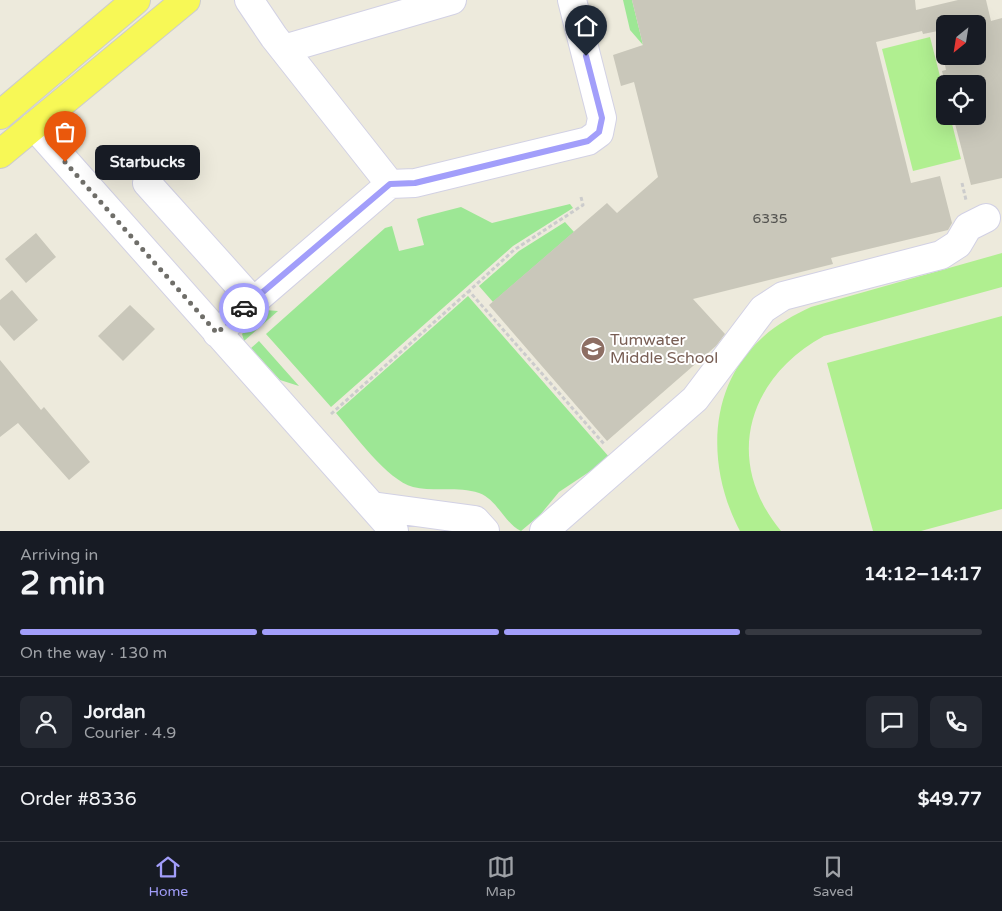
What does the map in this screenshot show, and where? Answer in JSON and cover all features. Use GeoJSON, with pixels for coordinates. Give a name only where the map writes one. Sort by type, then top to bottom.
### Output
{"type":"FeatureCollection","features":[{"type":"Feature","properties":{"kind":"main road"},"geometry":{"type":"LineString","coordinates":[[0,115],[136,0]]}},
{"type":"Feature","properties":{"kind":"main road"},"geometry":{"type":"LineString","coordinates":[[0,154],[186,0]]}},
{"type":"Feature","properties":{"kind":"lane"},"geometry":{"type":"LineString","coordinates":[[249,0],[284,50],[390,184]]}},
{"type":"Feature","properties":{"kind":"lane"},"geometry":{"type":"LineString","coordinates":[[284,50],[452,0]]}},
{"type":"Feature","properties":{"kind":"lane"},"geometry":{"type":"LineString","coordinates":[[217,333],[390,184],[415,183],[588,141],[599,132],[602,118],[572,0]]}},
{"type":"Feature","properties":{"kind":"lane"},"geometry":{"type":"LineString","coordinates":[[34,126],[394,531]]}},
{"type":"Feature","properties":{"kind":"lane"},"geometry":{"type":"LineString","coordinates":[[147,182],[252,301]]}},
{"type":"Feature","properties":{"kind":"lane"},"geometry":{"type":"LineString","coordinates":[[544,531],[695,399],[763,309],[783,296],[941,255],[958,244],[968,227],[986,218]]}},
{"type":"Feature","properties":{"kind":"lane"},"geometry":{"type":"LineString","coordinates":[[372,506],[475,520],[485,531]]}},
{"type":"Feature","properties":{"kind":"path"},"geometry":{"type":"LineString","coordinates":[[331,414],[514,250],[583,205],[581,196]]}},
{"type":"Feature","properties":{"kind":"path"},"geometry":{"type":"LineString","coordinates":[[469,290],[621,464]]}},
{"type":"Feature","properties":{"kind":"green space"},"geometry":{"type":"Polygon","coordinates":[[[623,0],[632,0],[643,45],[630,30],[623,0]]]}},
{"type":"Feature","properties":{"kind":"green space"},"geometry":{"type":"Polygon","coordinates":[[[930,37],[940,75],[936,75],[936,125],[952,125],[961,159],[913,171],[882,49],[930,37]]]}},
{"type":"Feature","properties":{"kind":"green space"},"geometry":{"type":"Polygon","coordinates":[[[570,204],[573,208],[513,246],[331,407],[266,334],[385,228],[392,226],[399,251],[424,245],[417,219],[422,217],[461,207],[492,223],[570,204]]]}},
{"type":"Feature","properties":{"kind":"green space"},"geometry":{"type":"Polygon","coordinates":[[[565,222],[574,232],[493,302],[479,286],[519,251],[565,222]]]}},
{"type":"Feature","properties":{"kind":"green space"},"geometry":{"type":"Polygon","coordinates":[[[1002,253],[1002,287],[824,336],[798,354],[777,374],[761,398],[752,423],[749,450],[752,477],[763,504],[781,531],[740,531],[729,507],[722,482],[718,456],[718,429],[722,404],[731,380],[744,357],[774,328],[811,307],[1002,253]]]}},
{"type":"Feature","properties":{"kind":"green space"},"geometry":{"type":"Polygon","coordinates":[[[468,296],[610,458],[559,492],[540,515],[521,531],[510,523],[486,496],[479,493],[463,490],[413,487],[403,483],[382,466],[336,413],[468,296]]]}},
{"type":"Feature","properties":{"kind":"green space"},"geometry":{"type":"Polygon","coordinates":[[[265,310],[278,311],[244,341],[242,334],[265,310]]]}},
{"type":"Feature","properties":{"kind":"green space"},"geometry":{"type":"Polygon","coordinates":[[[1002,316],[1002,509],[921,531],[873,531],[827,363],[1002,316]]]}},
{"type":"Feature","properties":{"kind":"green space"},"geometry":{"type":"Polygon","coordinates":[[[259,341],[299,386],[280,380],[251,348],[259,341]]]}},
{"type":"Feature","properties":{"kind":"building"},"geometry":{"type":"Polygon","coordinates":[[[632,0],[915,0],[916,10],[958,0],[986,0],[991,21],[1002,18],[1002,178],[971,185],[955,125],[986,125],[986,75],[943,75],[942,71],[946,70],[945,65],[986,65],[986,15],[936,15],[936,31],[923,34],[922,31],[876,42],[911,183],[940,176],[952,223],[948,230],[831,258],[833,264],[693,299],[725,334],[716,346],[607,441],[489,305],[607,203],[617,213],[658,177],[634,82],[621,86],[613,55],[643,45],[632,0]]]}},
{"type":"Feature","properties":{"kind":"building"},"geometry":{"type":"Polygon","coordinates":[[[36,233],[56,257],[26,283],[5,259],[36,233]]]}},
{"type":"Feature","properties":{"kind":"building"},"geometry":{"type":"Polygon","coordinates":[[[12,290],[38,320],[14,341],[0,325],[0,300],[12,290]]]}},
{"type":"Feature","properties":{"kind":"building"},"geometry":{"type":"Polygon","coordinates":[[[130,305],[155,329],[123,361],[98,336],[130,305]]]}},
{"type":"Feature","properties":{"kind":"building"},"geometry":{"type":"Polygon","coordinates":[[[0,360],[41,410],[44,407],[90,462],[69,480],[18,423],[0,437],[0,360]]]}},
{"type":"Feature","properties":{"kind":"way so far"},"geometry":{"type":"LineString","coordinates":[[65,162],[217,333],[244,308]]}},
{"type":"Feature","properties":{"kind":"place","name":"Starbucks"},"geometry":{"type":"Point","coordinates":[65,162]}},
{"type":"Feature","properties":{"kind":"place","name":"Tumwater Middle School"},"geometry":{"type":"Point","coordinates":[593,349]}},
{"type":"Feature","properties":{"kind":"route"},"geometry":{"type":"LineString","coordinates":[[244,308],[390,184],[415,183],[588,141],[599,132],[602,118],[586,56]]}}]}
